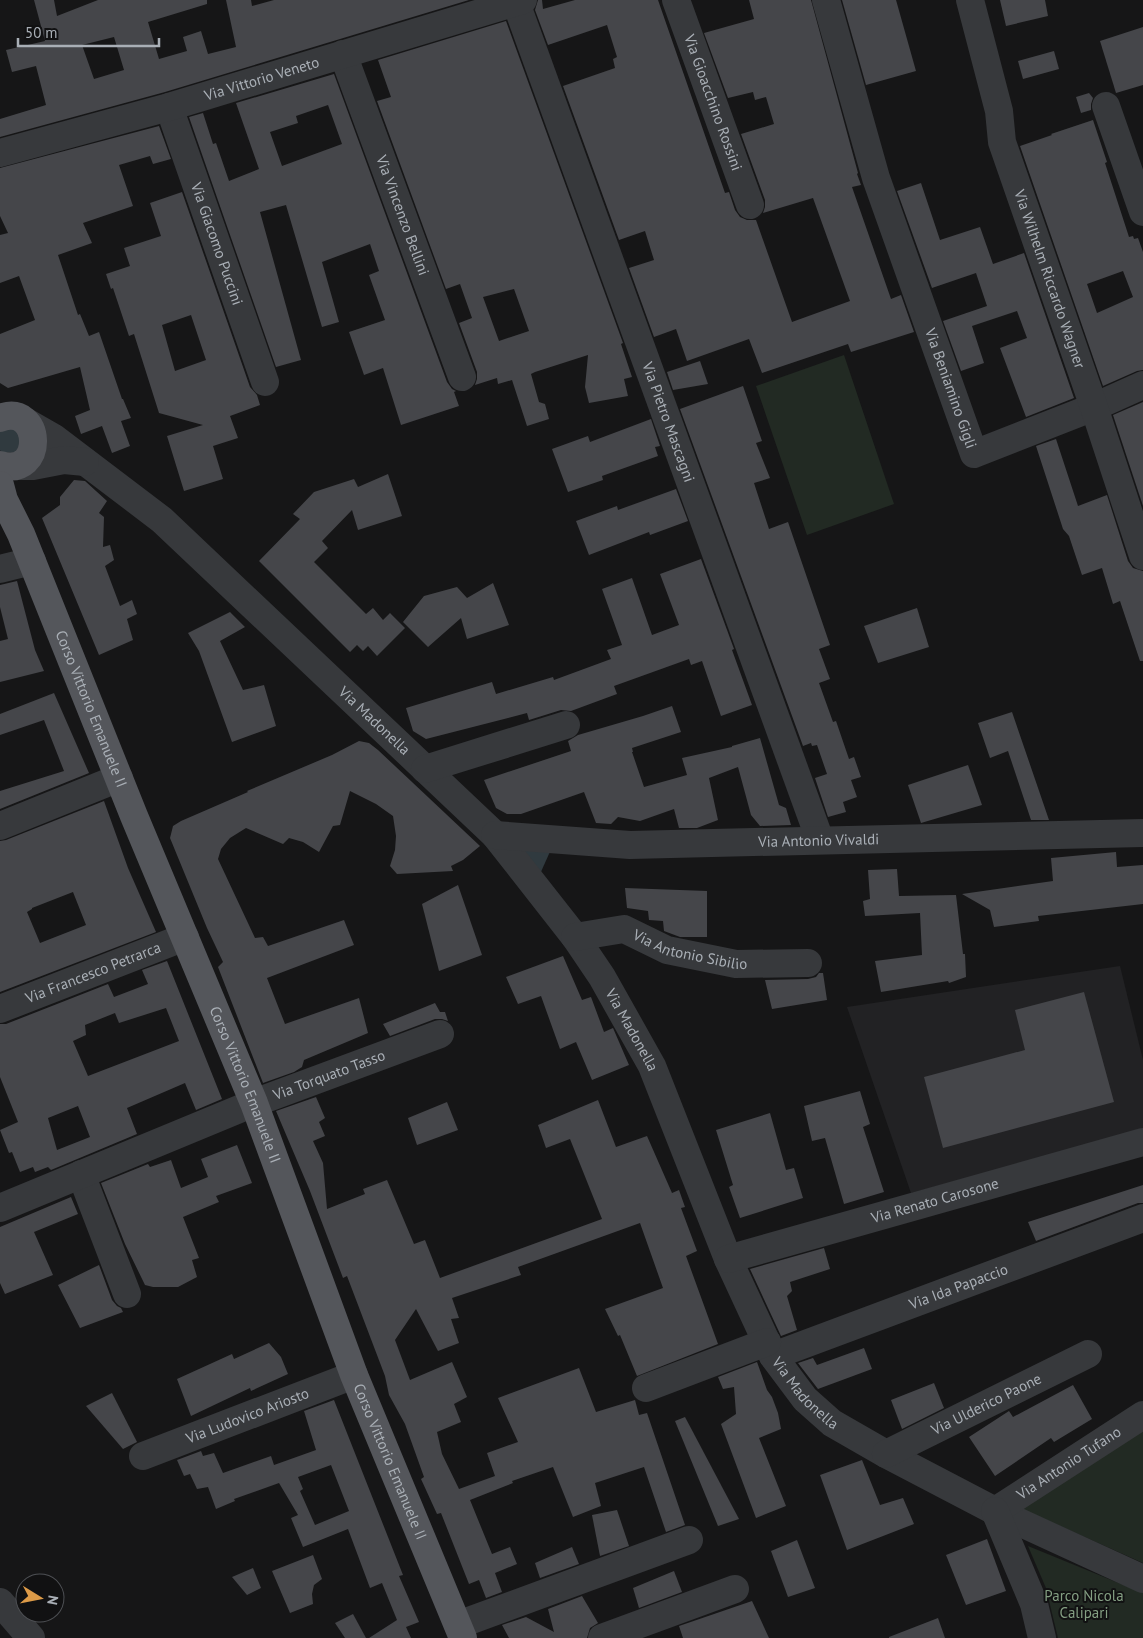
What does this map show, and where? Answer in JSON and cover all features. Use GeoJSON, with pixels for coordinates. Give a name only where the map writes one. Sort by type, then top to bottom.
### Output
{"type":"FeatureCollection","features":[{"type":"Feature","properties":{"kind":"main road","name":"Corso Vittorio Emanuele II"},"geometry":{"type":"LineString","coordinates":[[12,416],[31,428],[34,436],[15,466],[15,509],[21,534],[254,1103],[354,1375],[460,1632]]}},
{"type":"Feature","properties":{"kind":"street","name":"Via Gioacchino Rossini"},"geometry":{"type":"LineString","coordinates":[[676,0],[750,205]]}},
{"type":"Feature","properties":{"kind":"street","name":"Via Beniamino Gigli"},"geometry":{"type":"LineString","coordinates":[[826,0],[876,178],[974,454],[1094,407],[1143,385]]}},
{"type":"Feature","properties":{"kind":"street","name":"Via Wilhelm Riccardo Wagner"},"geometry":{"type":"LineString","coordinates":[[970,0],[999,111],[1002,142],[1094,407],[1143,556]]}},
{"type":"Feature","properties":{"kind":"street","name":"Via Vittorio Veneto"},"geometry":{"type":"LineString","coordinates":[[0,153],[169,106],[518,1]]}},
{"type":"Feature","properties":{"kind":"street","name":"Via Pietro Mascagni"},"geometry":{"type":"LineString","coordinates":[[518,1],[820,840]]}},
{"type":"Feature","properties":{"kind":"street","name":"Via Vincenzo Bellini"},"geometry":{"type":"LineString","coordinates":[[344,54],[462,377]]}},
{"type":"Feature","properties":{"kind":"street","name":"Via Giacomo Puccini"},"geometry":{"type":"LineString","coordinates":[[169,106],[265,382]]}},
{"type":"Feature","properties":{"kind":"street"},"geometry":{"type":"LineString","coordinates":[[1106,106],[1143,212]]}},
{"type":"Feature","properties":{"kind":"street","name":"Via Madonella"},"geometry":{"type":"LineString","coordinates":[[12,416],[54,438],[162,520],[495,835],[575,938],[602,977],[652,1066],[728,1259],[770,1349],[805,1399],[832,1423],[886,1454],[995,1511],[1143,1579]]}},
{"type":"Feature","properties":{"kind":"street"},"geometry":{"type":"LineString","coordinates":[[15,466],[64,460],[85,462]]}},
{"type":"Feature","properties":{"kind":"street"},"geometry":{"type":"LineString","coordinates":[[0,569],[32,562]]}},
{"type":"Feature","properties":{"kind":"street"},"geometry":{"type":"LineString","coordinates":[[425,770],[566,725]]}},
{"type":"Feature","properties":{"kind":"street"},"geometry":{"type":"LineString","coordinates":[[0,826],[120,778]]}},
{"type":"Feature","properties":{"kind":"street","name":"Via Antonio Vivaldi"},"geometry":{"type":"LineString","coordinates":[[495,835],[630,845],[1143,834]]}},
{"type":"Feature","properties":{"kind":"street","name":"Via Antonio Sibilio"},"geometry":{"type":"LineString","coordinates":[[575,938],[624,929],[667,950],[736,964],[808,963]]}},
{"type":"Feature","properties":{"kind":"street","name":"Via Francesco Petrarca"},"geometry":{"type":"LineString","coordinates":[[0,1009],[186,937]]}},
{"type":"Feature","properties":{"kind":"street","name":"Via Torquato Tasso"},"geometry":{"type":"LineString","coordinates":[[0,1208],[254,1103],[440,1034]]}},
{"type":"Feature","properties":{"kind":"street","name":"Via Renato Carosone"},"geometry":{"type":"LineString","coordinates":[[728,1259],[1143,1142]]}},
{"type":"Feature","properties":{"kind":"street"},"geometry":{"type":"LineString","coordinates":[[81,1174],[127,1294]]}},
{"type":"Feature","properties":{"kind":"street","name":"Via Ida Papaccio"},"geometry":{"type":"LineString","coordinates":[[646,1388],[770,1349],[1143,1218]]}},
{"type":"Feature","properties":{"kind":"street","name":"Via Ulderico Paone"},"geometry":{"type":"LineString","coordinates":[[886,1454],[1088,1354]]}},
{"type":"Feature","properties":{"kind":"street","name":"Via Ludovico Ariosto"},"geometry":{"type":"LineString","coordinates":[[142,1456],[354,1375]]}},
{"type":"Feature","properties":{"kind":"street","name":"Via Antonio Tufano"},"geometry":{"type":"LineString","coordinates":[[995,1511],[1143,1415]]}},
{"type":"Feature","properties":{"kind":"street"},"geometry":{"type":"LineString","coordinates":[[995,1511],[1034,1604],[1042,1638]]}},
{"type":"Feature","properties":{"kind":"street"},"geometry":{"type":"LineString","coordinates":[[460,1632],[689,1540]]}},
{"type":"Feature","properties":{"kind":"street"},"geometry":{"type":"LineString","coordinates":[[602,1638],[735,1588]]}},
{"type":"Feature","properties":{"kind":"street"},"geometry":{"type":"LineString","coordinates":[[0,1602],[30,1638]]}},
{"type":"Feature","properties":{"kind":"shaded area"},"geometry":{"type":"Polygon","coordinates":[[[15,428],[23,443],[14,453],[1,452],[0,430],[15,428]]]}},
{"type":"Feature","properties":{"kind":"shaded area"},"geometry":{"type":"Polygon","coordinates":[[[553,845],[540,874],[521,846],[553,845]]]}},
{"type":"Feature","properties":{"kind":"shaded area"},"geometry":{"type":"Polygon","coordinates":[[[1120,966],[1143,1060],[1143,1131],[911,1193],[847,1007],[1120,966]]]}},
{"type":"Feature","properties":{"kind":"green space"},"geometry":{"type":"Polygon","coordinates":[[[844,355],[894,504],[807,535],[756,386],[844,355]]]}},
{"type":"Feature","properties":{"kind":"green space","name":"Parco Nicola Calipari"},"geometry":{"type":"Polygon","coordinates":[[[1143,1431],[1143,1563],[1022,1509],[1143,1431]]]}},
{"type":"Feature","properties":{"kind":"green space","name":"Parco Nicola Calipari"},"geometry":{"type":"Polygon","coordinates":[[[1028,1546],[1143,1593],[1143,1638],[1058,1638],[1046,1588],[1028,1546]]]}},
{"type":"Feature","properties":{"kind":"building"},"geometry":{"type":"Polygon","coordinates":[[[34,0],[54,0],[57,16],[98,0],[207,0],[207,4],[148,22],[159,59],[187,51],[183,37],[201,31],[208,54],[236,47],[226,0],[251,0],[252,6],[274,0],[469,0],[165,92],[0,137],[0,119],[46,105],[36,66],[12,72],[6,50],[45,41],[34,0]],[[114,37],[82,45],[94,79],[124,70],[114,37]]]}},
{"type":"Feature","properties":{"kind":"building"},"geometry":{"type":"Polygon","coordinates":[[[538,0],[542,0],[543,9],[575,0],[658,0],[725,193],[729,192],[735,210],[740,217],[747,220],[756,220],[792,322],[850,301],[813,198],[763,213],[765,200],[741,134],[774,124],[766,97],[755,100],[753,92],[728,98],[704,33],[754,19],[749,0],[811,0],[861,185],[852,187],[891,299],[901,295],[914,332],[851,352],[848,344],[762,373],[749,339],[687,361],[676,329],[654,337],[629,268],[654,260],[645,231],[619,240],[563,86],[615,68],[613,59],[617,57],[607,25],[548,45],[535,10],[538,0]]]}},
{"type":"Feature","properties":{"kind":"building"},"geometry":{"type":"Polygon","coordinates":[[[842,0],[896,0],[916,71],[866,85],[842,0]]]}},
{"type":"Feature","properties":{"kind":"building"},"geometry":{"type":"Polygon","coordinates":[[[1000,0],[1045,0],[1048,16],[1006,26],[1000,0]]]}},
{"type":"Feature","properties":{"kind":"building"},"geometry":{"type":"Polygon","coordinates":[[[506,21],[623,343],[621,344],[632,377],[624,379],[628,396],[589,403],[585,387],[588,355],[531,374],[539,402],[545,404],[549,419],[527,426],[512,380],[498,384],[497,378],[475,385],[477,372],[459,323],[472,318],[460,284],[446,289],[377,101],[391,97],[378,60],[506,21]],[[514,289],[483,297],[499,341],[529,331],[514,289]]]}},
{"type":"Feature","properties":{"kind":"building"},"geometry":{"type":"Polygon","coordinates":[[[1143,27],[1143,85],[1116,93],[1100,41],[1143,27]]]}},
{"type":"Feature","properties":{"kind":"building"},"geometry":{"type":"Polygon","coordinates":[[[1054,51],[1059,69],[1023,79],[1018,61],[1054,51]]]}},
{"type":"Feature","properties":{"kind":"building"},"geometry":{"type":"Polygon","coordinates":[[[334,74],[447,382],[456,391],[454,392],[459,406],[401,425],[383,368],[364,375],[349,332],[385,320],[369,275],[379,271],[370,244],[322,262],[339,322],[322,327],[286,205],[260,212],[301,360],[276,367],[189,117],[203,113],[213,144],[216,143],[229,181],[259,169],[236,103],[334,74]],[[328,105],[296,116],[298,123],[270,132],[282,166],[342,144],[328,105]]]}},
{"type":"Feature","properties":{"kind":"building"},"geometry":{"type":"Polygon","coordinates":[[[1089,93],[1093,98],[1091,110],[1081,113],[1076,97],[1089,93]]]}},
{"type":"Feature","properties":{"kind":"building"},"geometry":{"type":"Polygon","coordinates":[[[1093,120],[1129,237],[1138,238],[1143,252],[1143,370],[1103,386],[1020,146],[1093,120]],[[1123,271],[1087,284],[1097,313],[1133,297],[1123,271]]]}},
{"type":"Feature","properties":{"kind":"building"},"geometry":{"type":"Polygon","coordinates":[[[159,126],[171,159],[153,164],[150,156],[119,165],[133,206],[83,223],[92,243],[58,255],[78,315],[80,314],[89,336],[99,332],[122,399],[131,418],[121,421],[130,446],[112,453],[102,426],[81,434],[75,416],[90,410],[80,367],[8,388],[0,383],[0,334],[35,320],[19,276],[0,283],[0,235],[8,233],[0,216],[0,168],[159,126]]]}},
{"type":"Feature","properties":{"kind":"building"},"geometry":{"type":"Polygon","coordinates":[[[921,183],[940,240],[980,227],[993,264],[1024,253],[1074,398],[1026,417],[1000,348],[1027,338],[1017,311],[972,326],[984,363],[961,371],[943,321],[987,306],[976,273],[932,288],[897,191],[921,183]]]}},
{"type":"Feature","properties":{"kind":"building"},"geometry":{"type":"Polygon","coordinates":[[[182,192],[250,387],[257,395],[260,405],[230,416],[238,438],[213,446],[223,479],[184,491],[167,436],[203,425],[159,413],[134,334],[129,336],[113,288],[111,289],[106,274],[130,266],[124,248],[161,236],[150,203],[182,192]],[[191,315],[162,325],[175,371],[206,360],[191,315]]]}},
{"type":"Feature","properties":{"kind":"building"},"geometry":{"type":"Polygon","coordinates":[[[700,361],[708,384],[673,390],[667,372],[700,361]]]}},
{"type":"Feature","properties":{"kind":"building"},"geometry":{"type":"Polygon","coordinates":[[[743,386],[762,441],[756,443],[770,478],[754,483],[769,529],[788,522],[830,645],[819,649],[830,679],[819,683],[833,722],[836,721],[849,759],[854,757],[861,777],[851,780],[857,797],[843,802],[846,812],[828,817],[815,778],[827,774],[817,745],[812,746],[811,743],[803,746],[680,409],[743,386]]]}},
{"type":"Feature","properties":{"kind":"building"},"geometry":{"type":"Polygon","coordinates":[[[1143,402],[1143,506],[1113,415],[1143,402]]]}},
{"type":"Feature","properties":{"kind":"building"},"geometry":{"type":"Polygon","coordinates":[[[651,419],[660,446],[655,447],[658,456],[602,476],[603,480],[568,492],[552,449],[588,436],[590,442],[651,419]]]}},
{"type":"Feature","properties":{"kind":"building"},"geometry":{"type":"Polygon","coordinates":[[[1056,439],[1078,506],[1107,495],[1128,561],[1133,568],[1143,571],[1143,661],[1140,661],[1120,601],[1113,604],[1102,568],[1082,575],[1069,536],[1063,529],[1036,446],[1056,439]]]}},
{"type":"Feature","properties":{"kind":"building"},"geometry":{"type":"Polygon","coordinates":[[[388,474],[402,516],[358,530],[352,510],[322,541],[328,548],[314,562],[366,614],[373,608],[383,620],[390,613],[405,628],[377,656],[368,646],[363,651],[357,645],[350,652],[259,561],[300,519],[293,514],[314,492],[354,479],[358,487],[388,474]]]}},
{"type":"Feature","properties":{"kind":"building"},"geometry":{"type":"Polygon","coordinates":[[[74,480],[85,481],[107,501],[99,513],[104,517],[103,547],[110,545],[114,560],[105,566],[120,606],[132,600],[137,614],[127,619],[133,640],[99,655],[42,518],[60,505],[60,497],[74,480]]]}},
{"type":"Feature","properties":{"kind":"building"},"geometry":{"type":"Polygon","coordinates":[[[676,489],[688,521],[650,535],[649,532],[589,555],[576,521],[617,506],[618,510],[676,489]]]}},
{"type":"Feature","properties":{"kind":"building"},"geometry":{"type":"Polygon","coordinates":[[[701,559],[752,705],[721,716],[702,661],[691,665],[689,659],[614,686],[617,694],[571,711],[561,710],[529,720],[527,713],[426,739],[413,731],[406,708],[492,682],[496,694],[553,677],[554,680],[611,659],[607,650],[622,645],[602,589],[632,578],[652,635],[679,625],[660,574],[701,559]]]}},
{"type":"Feature","properties":{"kind":"building"},"geometry":{"type":"Polygon","coordinates":[[[17,581],[35,650],[44,671],[0,682],[0,641],[8,639],[0,607],[0,585],[17,581]]]}},
{"type":"Feature","properties":{"kind":"building"},"geometry":{"type":"Polygon","coordinates":[[[493,583],[509,625],[467,639],[461,618],[428,647],[403,622],[424,596],[457,587],[467,598],[493,583]]]}},
{"type":"Feature","properties":{"kind":"building"},"geometry":{"type":"Polygon","coordinates":[[[917,608],[929,647],[878,663],[864,626],[917,608]]]}},
{"type":"Feature","properties":{"kind":"building"},"geometry":{"type":"Polygon","coordinates":[[[230,612],[245,627],[220,641],[243,690],[264,685],[276,726],[232,742],[199,651],[188,633],[230,612]]]}},
{"type":"Feature","properties":{"kind":"building"},"geometry":{"type":"Polygon","coordinates":[[[54,693],[89,773],[0,809],[0,791],[64,771],[44,720],[0,735],[0,714],[54,693]]]}},
{"type":"Feature","properties":{"kind":"building"},"geometry":{"type":"Polygon","coordinates":[[[672,706],[681,732],[632,748],[644,787],[687,775],[682,758],[732,747],[760,738],[779,805],[786,808],[791,825],[760,826],[751,815],[738,767],[709,778],[718,820],[697,828],[679,828],[674,809],[640,821],[618,817],[611,824],[596,823],[584,792],[521,814],[507,814],[496,808],[484,780],[571,751],[568,741],[578,735],[672,706]]]}},
{"type":"Feature","properties":{"kind":"building"},"geometry":{"type":"Polygon","coordinates":[[[1012,712],[1049,820],[1031,820],[1008,751],[990,758],[978,723],[1012,712]]]}},
{"type":"Feature","properties":{"kind":"building"},"geometry":{"type":"Polygon","coordinates":[[[359,741],[369,743],[378,750],[480,846],[463,860],[451,866],[453,871],[397,874],[390,866],[395,850],[396,836],[393,816],[376,804],[350,791],[340,825],[333,826],[319,852],[303,842],[289,838],[283,844],[246,828],[230,838],[221,849],[218,859],[255,938],[263,937],[268,946],[344,920],[354,945],[267,978],[285,1024],[359,998],[368,1033],[304,1060],[302,1067],[294,1072],[263,1083],[218,967],[223,962],[170,838],[173,826],[247,791],[332,755],[359,741]]]}},
{"type":"Feature","properties":{"kind":"building"},"geometry":{"type":"Polygon","coordinates":[[[968,765],[982,805],[921,823],[908,785],[968,765]]]}},
{"type":"Feature","properties":{"kind":"building"},"geometry":{"type":"Polygon","coordinates":[[[104,801],[128,868],[156,932],[0,992],[0,841],[104,801]],[[73,892],[32,908],[27,912],[40,943],[86,925],[73,892]]]}},
{"type":"Feature","properties":{"kind":"building"},"geometry":{"type":"Polygon","coordinates":[[[1116,852],[1117,867],[1143,865],[1143,904],[1038,916],[1039,921],[994,927],[990,910],[962,894],[1053,881],[1051,858],[1116,852]]]}},
{"type":"Feature","properties":{"kind":"building"},"geometry":{"type":"Polygon","coordinates":[[[897,869],[899,896],[956,895],[963,954],[965,954],[966,977],[949,983],[948,981],[881,992],[875,961],[922,955],[920,913],[865,916],[863,901],[870,899],[868,870],[897,869]]]}},
{"type":"Feature","properties":{"kind":"building"},"geometry":{"type":"Polygon","coordinates":[[[458,885],[482,955],[439,971],[422,904],[458,885]]]}},
{"type":"Feature","properties":{"kind":"building"},"geometry":{"type":"Polygon","coordinates":[[[625,888],[707,891],[707,937],[680,937],[664,931],[663,921],[649,920],[648,911],[627,908],[625,888]]]}},
{"type":"Feature","properties":{"kind":"building"},"geometry":{"type":"Polygon","coordinates":[[[563,956],[582,1000],[591,997],[604,1032],[613,1028],[629,1065],[592,1080],[576,1042],[560,1049],[541,996],[518,1004],[506,977],[563,956]]]}},
{"type":"Feature","properties":{"kind":"building"},"geometry":{"type":"Polygon","coordinates":[[[167,961],[222,1099],[196,1110],[185,1083],[127,1108],[137,1134],[51,1170],[48,1167],[35,1172],[33,1167],[20,1172],[12,1152],[9,1153],[0,1130],[18,1122],[0,1077],[0,1024],[6,1024],[108,984],[114,997],[148,984],[142,970],[167,961]],[[166,1008],[119,1023],[115,1013],[85,1025],[86,1035],[73,1041],[88,1076],[179,1041],[166,1008]],[[78,1106],[48,1118],[57,1150],[90,1137],[78,1106]]]}},
{"type":"Feature","properties":{"kind":"building"},"geometry":{"type":"Polygon","coordinates":[[[819,973],[823,973],[827,1000],[772,1009],[765,980],[808,979],[816,977],[819,973]]]}},
{"type":"Feature","properties":{"kind":"building"},"geometry":{"type":"Polygon","coordinates":[[[1084,992],[1114,1102],[943,1148],[924,1077],[1025,1050],[1015,1010],[1084,992]]]}},
{"type":"Feature","properties":{"kind":"building"},"geometry":{"type":"Polygon","coordinates":[[[435,1003],[440,1012],[445,1012],[448,1021],[435,1019],[390,1036],[383,1024],[435,1003]]]}},
{"type":"Feature","properties":{"kind":"building"},"geometry":{"type":"Polygon","coordinates":[[[860,1091],[870,1124],[863,1127],[884,1192],[844,1204],[825,1138],[812,1141],[804,1106],[860,1091]]]}},
{"type":"Feature","properties":{"kind":"building"},"geometry":{"type":"Polygon","coordinates":[[[316,1097],[325,1118],[319,1122],[325,1136],[313,1141],[323,1163],[327,1209],[365,1194],[363,1189],[387,1180],[414,1244],[425,1240],[440,1278],[602,1219],[570,1139],[546,1148],[538,1125],[598,1100],[616,1147],[647,1136],[672,1193],[679,1190],[685,1207],[681,1208],[697,1251],[686,1256],[718,1344],[637,1376],[620,1335],[618,1336],[605,1309],[663,1288],[640,1223],[518,1267],[521,1275],[452,1298],[459,1318],[451,1319],[459,1343],[438,1351],[416,1309],[395,1340],[410,1380],[452,1362],[467,1397],[454,1404],[461,1422],[437,1432],[442,1454],[459,1489],[495,1476],[487,1453],[518,1442],[498,1398],[579,1368],[596,1412],[635,1400],[639,1415],[647,1413],[685,1525],[666,1532],[644,1467],[595,1483],[601,1506],[573,1517],[553,1467],[512,1481],[513,1483],[470,1500],[492,1554],[510,1547],[517,1564],[495,1573],[502,1592],[486,1598],[479,1580],[469,1584],[441,1513],[437,1514],[421,1479],[424,1477],[405,1424],[389,1395],[385,1376],[347,1276],[343,1278],[310,1191],[276,1111],[316,1097]]]}},
{"type":"Feature","properties":{"kind":"building"},"geometry":{"type":"Polygon","coordinates":[[[447,1102],[458,1130],[417,1145],[408,1118],[447,1102]]]}},
{"type":"Feature","properties":{"kind":"building"},"geometry":{"type":"Polygon","coordinates":[[[770,1113],[786,1170],[794,1168],[803,1198],[740,1218],[729,1187],[733,1185],[716,1130],[770,1113]]]}},
{"type":"Feature","properties":{"kind":"building"},"geometry":{"type":"Polygon","coordinates":[[[237,1145],[252,1183],[216,1196],[219,1202],[183,1217],[199,1258],[192,1260],[197,1277],[178,1287],[153,1287],[145,1285],[125,1244],[101,1183],[148,1164],[150,1167],[171,1160],[181,1188],[208,1177],[201,1159],[237,1145]]]}},
{"type":"Feature","properties":{"kind":"building"},"geometry":{"type":"Polygon","coordinates":[[[1143,1185],[1143,1203],[1138,1203],[1036,1241],[1028,1222],[1143,1185]]]}},
{"type":"Feature","properties":{"kind":"building"},"geometry":{"type":"Polygon","coordinates":[[[71,1197],[78,1214],[34,1232],[53,1275],[5,1294],[0,1283],[0,1227],[71,1197]]]}},
{"type":"Feature","properties":{"kind":"building"},"geometry":{"type":"Polygon","coordinates":[[[824,1248],[830,1269],[790,1282],[792,1291],[787,1296],[797,1330],[781,1336],[750,1269],[824,1248]]]}},
{"type":"Feature","properties":{"kind":"building"},"geometry":{"type":"Polygon","coordinates":[[[99,1265],[112,1300],[123,1312],[80,1328],[58,1285],[99,1265]]]}},
{"type":"Feature","properties":{"kind":"building"},"geometry":{"type":"Polygon","coordinates":[[[269,1343],[281,1357],[288,1374],[251,1391],[250,1388],[191,1416],[177,1379],[232,1354],[234,1359],[269,1343]]]}},
{"type":"Feature","properties":{"kind":"building"},"geometry":{"type":"Polygon","coordinates":[[[864,1348],[872,1369],[818,1389],[798,1363],[813,1358],[817,1365],[864,1348]]]}},
{"type":"Feature","properties":{"kind":"building"},"geometry":{"type":"Polygon","coordinates":[[[757,1362],[778,1413],[781,1429],[759,1438],[786,1506],[756,1518],[721,1424],[736,1414],[734,1387],[723,1389],[718,1377],[757,1362]]]}},
{"type":"Feature","properties":{"kind":"building"},"geometry":{"type":"Polygon","coordinates":[[[934,1383],[944,1408],[902,1429],[891,1400],[934,1383]]]}},
{"type":"Feature","properties":{"kind":"building"},"geometry":{"type":"Polygon","coordinates":[[[1073,1385],[1092,1419],[1054,1442],[1051,1438],[995,1476],[969,1437],[1009,1411],[1013,1417],[1073,1385]]]}},
{"type":"Feature","properties":{"kind":"building"},"geometry":{"type":"Polygon","coordinates":[[[112,1393],[137,1442],[123,1449],[86,1406],[112,1393]]]}},
{"type":"Feature","properties":{"kind":"building"},"geometry":{"type":"Polygon","coordinates":[[[334,1400],[403,1575],[399,1576],[419,1622],[406,1627],[411,1638],[369,1638],[397,1620],[382,1583],[370,1588],[348,1529],[303,1547],[291,1518],[298,1515],[279,1483],[234,1499],[235,1501],[216,1509],[208,1487],[197,1489],[190,1474],[184,1476],[177,1460],[201,1451],[203,1456],[214,1453],[223,1473],[271,1456],[274,1465],[316,1450],[304,1411],[334,1400]],[[331,1465],[298,1477],[303,1489],[300,1491],[315,1525],[349,1511],[331,1465]]]}},
{"type":"Feature","properties":{"kind":"building"},"geometry":{"type":"Polygon","coordinates":[[[685,1417],[739,1519],[718,1526],[675,1421],[685,1417]]]}},
{"type":"Feature","properties":{"kind":"building"},"geometry":{"type":"Polygon","coordinates":[[[862,1460],[880,1505],[903,1498],[914,1524],[847,1550],[820,1475],[862,1460]]]}},
{"type":"Feature","properties":{"kind":"building"},"geometry":{"type":"Polygon","coordinates":[[[617,1510],[629,1546],[600,1556],[592,1515],[617,1510]]]}},
{"type":"Feature","properties":{"kind":"building"},"geometry":{"type":"Polygon","coordinates":[[[987,1539],[1006,1591],[966,1605],[946,1555],[987,1539]]]}},
{"type":"Feature","properties":{"kind":"building"},"geometry":{"type":"Polygon","coordinates":[[[797,1540],[815,1588],[788,1597],[771,1551],[797,1540]]]}},
{"type":"Feature","properties":{"kind":"building"},"geometry":{"type":"Polygon","coordinates":[[[572,1547],[579,1564],[540,1578],[535,1563],[572,1547]]]}},
{"type":"Feature","properties":{"kind":"building"},"geometry":{"type":"Polygon","coordinates":[[[313,1555],[322,1579],[314,1585],[312,1594],[313,1604],[290,1613],[272,1571],[313,1555]]]}},
{"type":"Feature","properties":{"kind":"building"},"geometry":{"type":"Polygon","coordinates":[[[253,1568],[261,1588],[247,1595],[232,1577],[253,1568]]]}},
{"type":"Feature","properties":{"kind":"building"},"geometry":{"type":"Polygon","coordinates":[[[674,1571],[682,1592],[639,1608],[633,1588],[674,1571]]]}},
{"type":"Feature","properties":{"kind":"building"},"geometry":{"type":"Polygon","coordinates":[[[582,1596],[598,1623],[590,1628],[587,1638],[509,1638],[502,1625],[526,1617],[554,1632],[548,1609],[582,1596]]]}},
{"type":"Feature","properties":{"kind":"building"},"geometry":{"type":"Polygon","coordinates":[[[752,1601],[769,1638],[683,1638],[679,1626],[752,1601]]]}},
{"type":"Feature","properties":{"kind":"building"},"geometry":{"type":"Polygon","coordinates":[[[353,1614],[366,1638],[345,1638],[335,1623],[353,1614]]]}},
{"type":"Feature","properties":{"kind":"building"},"geometry":{"type":"Polygon","coordinates":[[[938,1618],[945,1638],[889,1638],[889,1637],[938,1618]]]}}]}
